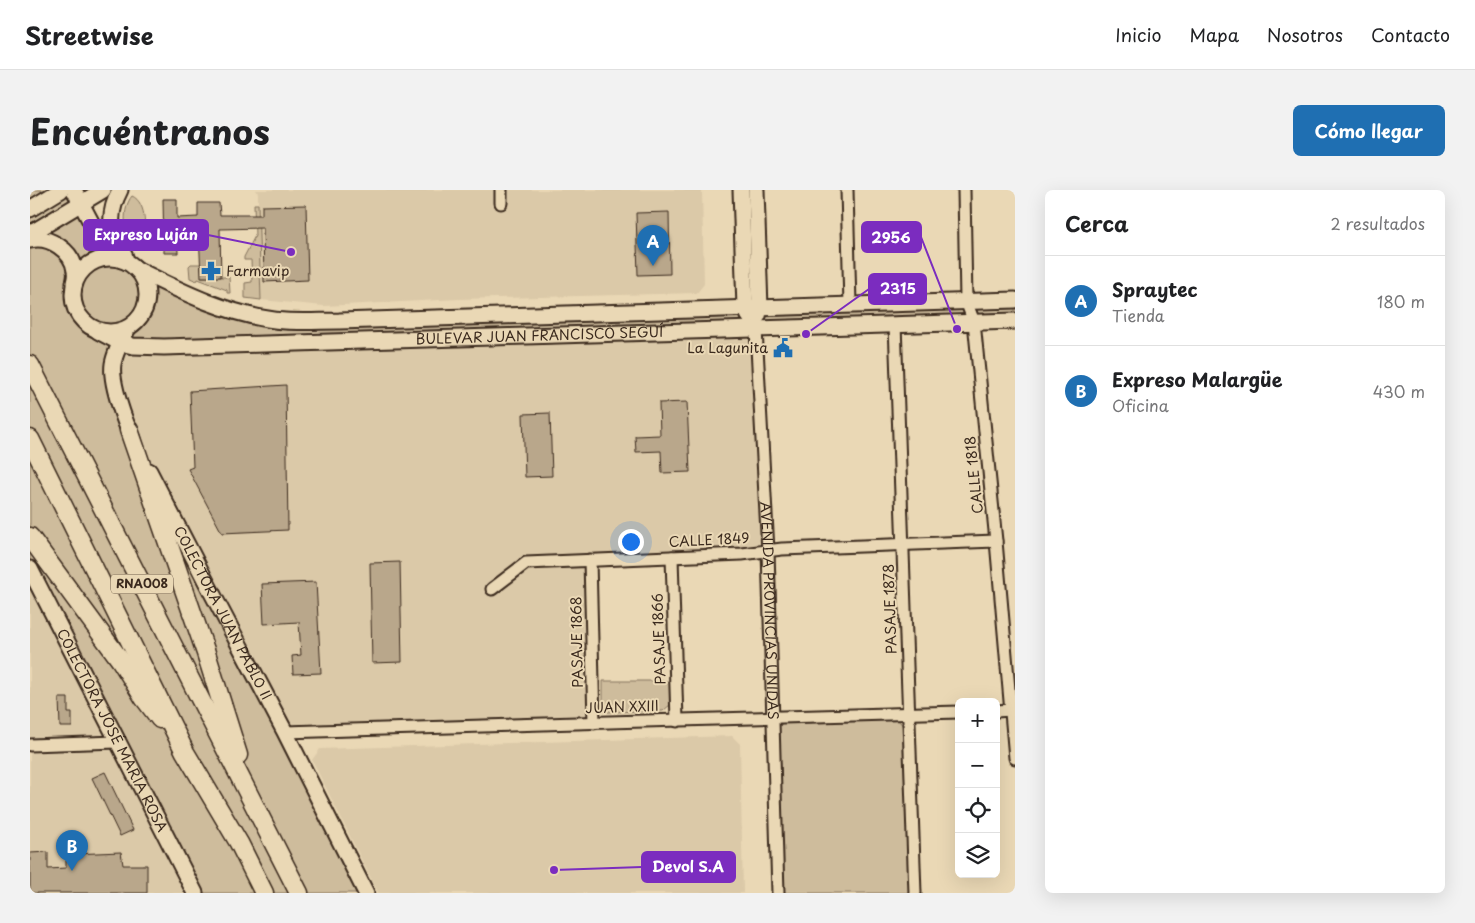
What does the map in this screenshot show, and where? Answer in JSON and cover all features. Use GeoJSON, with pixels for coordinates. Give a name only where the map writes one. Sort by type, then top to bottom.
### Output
{"type":"FeatureCollection","features":[{"type":"Feature","properties":{"kind":"highway","name":"RNA008"},"geometry":{"type":"LineString","coordinates":[[30,365],[299,893]]}},
{"type":"Feature","properties":{"kind":"highway","name":"RNA008"},"geometry":{"type":"LineString","coordinates":[[129,430],[206,652],[253,803]]}},
{"type":"Feature","properties":{"kind":"highway","name":"RNA008"},"geometry":{"type":"LineString","coordinates":[[30,439],[185,752],[239,843],[264,893]]}},
{"type":"Feature","properties":{"kind":"highway"},"geometry":{"type":"LineString","coordinates":[[30,537],[120,661],[144,698],[185,752]]}},
{"type":"Feature","properties":{"kind":"main road"},"geometry":{"type":"LineString","coordinates":[[30,209],[62,190]]}},
{"type":"Feature","properties":{"kind":"main road"},"geometry":{"type":"LineString","coordinates":[[30,234],[78,196],[103,190]]}},
{"type":"Feature","properties":{"kind":"main road"},"geometry":{"type":"LineString","coordinates":[[120,190],[112,213],[112,228],[129,264]]}},
{"type":"Feature","properties":{"kind":"main road","name":"AVENIDA PROVINCIAS UNIDAS"},"geometry":{"type":"LineString","coordinates":[[741,190],[752,308],[756,329]]}},
{"type":"Feature","properties":{"kind":"main road","name":"AVENIDA PROVINCIAS UNIDAS"},"geometry":{"type":"LineString","coordinates":[[752,308],[756,190]]}},
{"type":"Feature","properties":{"kind":"main road"},"geometry":{"type":"LineString","coordinates":[[30,240],[50,241],[63,249],[72,262],[75,270],[72,293],[73,303],[76,312],[82,320],[98,331],[118,332],[128,328],[141,316],[145,308],[147,300],[145,283],[129,264],[100,237],[78,196]]}},
{"type":"Feature","properties":{"kind":"main road"},"geometry":{"type":"LineString","coordinates":[[74,284],[83,270],[97,260],[113,258],[129,264]]}},
{"type":"Feature","properties":{"kind":"main road","name":"BULEVAR JUAN FRANCISCO SEGUÍ"},"geometry":{"type":"LineString","coordinates":[[129,264],[182,292],[215,305],[250,315],[284,321],[349,321],[1015,300]]}},
{"type":"Feature","properties":{"kind":"main road","name":"BULEVAR JUAN FRANCISCO SEGUÍ"},"geometry":{"type":"LineString","coordinates":[[98,331],[121,343],[133,346],[164,347],[1015,321]]}},
{"type":"Feature","properties":{"kind":"main road","name":"COLECTORA JUAN PABLO II"},"geometry":{"type":"LineString","coordinates":[[128,328],[113,363],[112,378],[129,430],[366,893]]}},
{"type":"Feature","properties":{"kind":"main road","name":"COLECTORA JOSÉ MARÍA ROSA"},"geometry":{"type":"LineString","coordinates":[[30,569],[195,893]]}},
{"type":"Feature","properties":{"kind":"street"},"geometry":{"type":"LineString","coordinates":[[501,190],[501,204]]}},
{"type":"Feature","properties":{"kind":"street"},"geometry":{"type":"LineString","coordinates":[[847,190],[850,305]]}},
{"type":"Feature","properties":{"kind":"street","name":"CALLE 1818"},"geometry":{"type":"LineString","coordinates":[[964,190],[966,301],[974,322],[1015,758]]}},
{"type":"Feature","properties":{"kind":"street","name":"PASAJE 1878"},"geometry":{"type":"LineString","coordinates":[[895,324],[915,893]]}},
{"type":"Feature","properties":{"kind":"street","name":"AVENIDA PROVINCIAS UNIDAS"},"geometry":{"type":"LineString","coordinates":[[756,329],[768,551],[778,893]]}},
{"type":"Feature","properties":{"kind":"street","name":"CALLE 1849"},"geometry":{"type":"LineString","coordinates":[[492,589],[526,563],[742,554],[782,549],[996,541]]}},
{"type":"Feature","properties":{"kind":"street","name":"PASAJE 1866"},"geometry":{"type":"LineString","coordinates":[[672,557],[677,721]]}},
{"type":"Feature","properties":{"kind":"street","name":"PASAJE 1868"},"geometry":{"type":"LineString","coordinates":[[590,560],[594,723]]}},
{"type":"Feature","properties":{"kind":"street"},"geometry":{"type":"LineString","coordinates":[[1000,711],[1011,710]]}},
{"type":"Feature","properties":{"kind":"street","name":"JUAN XXIII"},"geometry":{"type":"LineString","coordinates":[[285,732],[955,712]]}},
{"type":"Feature","properties":{"kind":"street"},"geometry":{"type":"LineString","coordinates":[[30,746],[117,742]]}},
{"type":"Feature","properties":{"kind":"shaded area"},"geometry":{"type":"Polygon","coordinates":[[[30,190],[74,190],[128,263],[182,292],[284,321],[1015,300],[1015,321],[121,343],[113,363],[129,430],[366,893],[195,893],[30,569],[30,190]]]}},
{"type":"Feature","properties":{"kind":"shaded area"},"geometry":{"type":"Polygon","coordinates":[[[256,190],[702,190],[704,284],[697,293],[459,299],[324,306],[261,300],[258,193],[256,190]]]}},
{"type":"Feature","properties":{"kind":"shaded area"},"geometry":{"type":"Polygon","coordinates":[[[132,196],[141,205],[144,219],[141,240],[138,244],[134,245],[130,240],[125,221],[125,214],[132,196]]]}},
{"type":"Feature","properties":{"kind":"shaded area"},"geometry":{"type":"Polygon","coordinates":[[[254,204],[258,204],[261,300],[245,298],[245,283],[252,282],[251,260],[244,260],[244,257],[255,236],[254,204]]]}},
{"type":"Feature","properties":{"kind":"shaded area"},"geometry":{"type":"Polygon","coordinates":[[[191,264],[201,264],[202,277],[229,277],[230,293],[227,293],[227,290],[198,279],[197,281],[190,278],[189,266],[191,264]]]}},
{"type":"Feature","properties":{"kind":"shaded area"},"geometry":{"type":"Polygon","coordinates":[[[756,329],[768,551],[590,561],[594,723],[285,732],[129,430],[113,363],[121,343],[756,329]]]}},
{"type":"Feature","properties":{"kind":"shaded area"},"geometry":{"type":"Polygon","coordinates":[[[30,569],[195,893],[30,893],[30,569]]]}},
{"type":"Feature","properties":{"kind":"shaded area"},"geometry":{"type":"Polygon","coordinates":[[[603,681],[670,681],[671,704],[663,711],[608,712],[603,705],[603,681]]]}},
{"type":"Feature","properties":{"kind":"shaded area"},"geometry":{"type":"Polygon","coordinates":[[[896,719],[904,729],[910,893],[783,893],[778,729],[782,723],[790,721],[896,719]]]}},
{"type":"Feature","properties":{"kind":"shaded area"},"geometry":{"type":"Polygon","coordinates":[[[732,736],[740,744],[743,893],[378,893],[312,760],[320,749],[732,736]]]}},
{"type":"Feature","properties":{"kind":"building"},"geometry":{"type":"Polygon","coordinates":[[[163,199],[177,199],[177,218],[198,217],[198,203],[219,203],[220,215],[262,215],[262,206],[306,205],[308,280],[264,282],[263,228],[220,229],[221,277],[201,277],[199,231],[177,231],[178,253],[164,253],[163,199]]]}},
{"type":"Feature","properties":{"kind":"building"},"geometry":{"type":"Polygon","coordinates":[[[669,212],[670,274],[638,275],[636,213],[669,212]]]}},
{"type":"Feature","properties":{"kind":"building"},"geometry":{"type":"Polygon","coordinates":[[[286,385],[288,530],[222,533],[188,469],[193,467],[190,391],[286,385]]]}},
{"type":"Feature","properties":{"kind":"building"},"geometry":{"type":"Polygon","coordinates":[[[687,402],[690,472],[662,473],[661,451],[636,452],[635,436],[660,435],[659,403],[687,402]]]}},
{"type":"Feature","properties":{"kind":"building"},"geometry":{"type":"Polygon","coordinates":[[[550,413],[552,476],[525,477],[523,414],[550,413]]]}},
{"type":"Feature","properties":{"kind":"building"},"geometry":{"type":"Polygon","coordinates":[[[400,562],[402,662],[372,663],[370,563],[400,562]]]}},
{"type":"Feature","properties":{"kind":"building"},"geometry":{"type":"Polygon","coordinates":[[[316,582],[321,673],[293,674],[292,656],[301,655],[299,622],[264,624],[262,584],[316,582]]]}},
{"type":"Feature","properties":{"kind":"building"},"geometry":{"type":"Polygon","coordinates":[[[59,698],[68,698],[68,713],[72,713],[72,727],[60,727],[59,698]]]}},
{"type":"Feature","properties":{"kind":"building"},"geometry":{"type":"Polygon","coordinates":[[[105,772],[133,830],[120,836],[92,778],[105,772]]]}},
{"type":"Feature","properties":{"kind":"building"},"geometry":{"type":"Polygon","coordinates":[[[48,852],[48,869],[66,868],[66,861],[73,854],[121,852],[123,865],[147,865],[147,893],[30,893],[30,853],[48,852]]]}},
{"type":"Feature","properties":{"kind":"place","name":"Expreso Luján"},"geometry":{"type":"Point","coordinates":[291,252]}},
{"type":"Feature","properties":{"kind":"place","name":"Spraytec"},"geometry":{"type":"Point","coordinates":[653,266]}},
{"type":"Feature","properties":{"kind":"place","name":"Farmavip"},"geometry":{"type":"Point","coordinates":[211,271]}},
{"type":"Feature","properties":{"kind":"place","name":"2956"},"geometry":{"type":"Point","coordinates":[957,329]}},
{"type":"Feature","properties":{"kind":"place","name":"2315"},"geometry":{"type":"Point","coordinates":[806,334]}},
{"type":"Feature","properties":{"kind":"place","name":"La Lagunita"},"geometry":{"type":"Point","coordinates":[783,348]}},
{"type":"Feature","properties":{"kind":"place","name":"Devol S.A"},"geometry":{"type":"Point","coordinates":[554,870]}},
{"type":"Feature","properties":{"kind":"place","name":"Expreso Malargüe"},"geometry":{"type":"Point","coordinates":[72,871]}}]}
